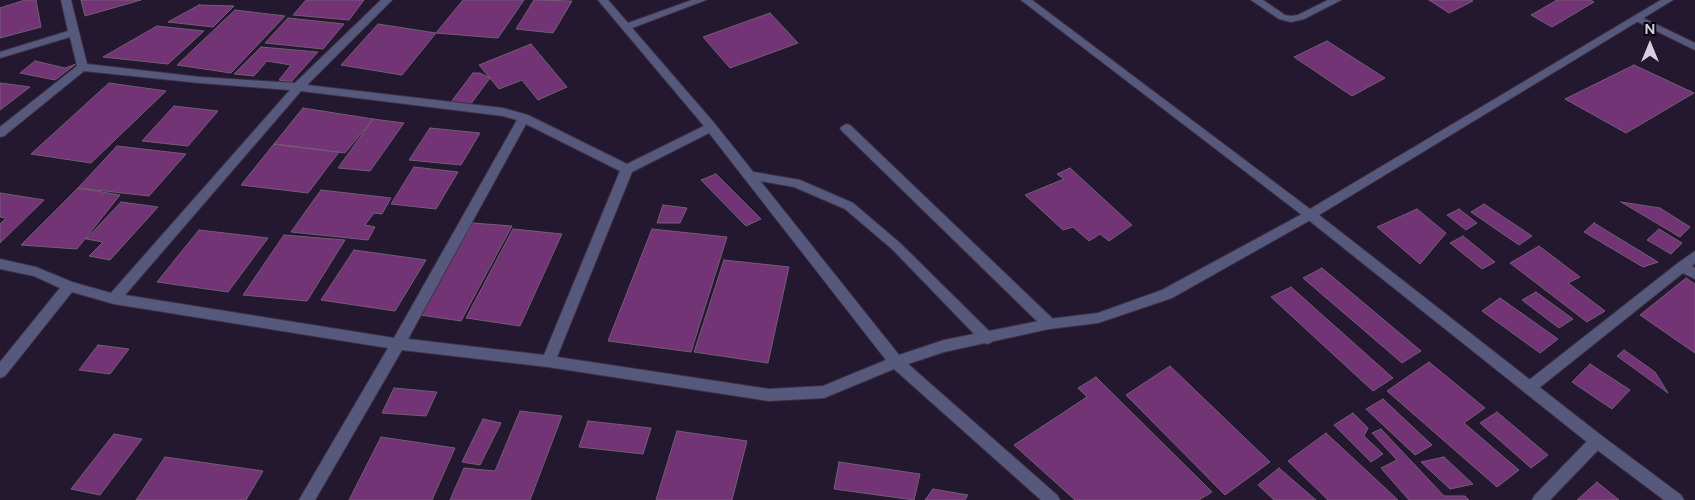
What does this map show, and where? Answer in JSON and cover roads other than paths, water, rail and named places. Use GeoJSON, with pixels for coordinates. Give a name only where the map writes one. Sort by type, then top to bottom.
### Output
{"type":"FeatureCollection","features":[{"type":"Feature","properties":{"kind":"street"},"geometry":{"type":"LineString","coordinates":[[66,0],[82,67]]}},
{"type":"Feature","properties":{"kind":"street"},"geometry":{"type":"LineString","coordinates":[[114,298],[298,87],[387,0]]}},
{"type":"Feature","properties":{"kind":"street"},"geometry":{"type":"LineString","coordinates":[[603,0],[711,127],[896,362],[1052,500]]}},
{"type":"Feature","properties":{"kind":"street"},"geometry":{"type":"LineString","coordinates":[[626,27],[701,0]]}},
{"type":"Feature","properties":{"kind":"street"},"geometry":{"type":"LineString","coordinates":[[1026,0],[1310,215],[1597,441],[1676,500]]}},
{"type":"Feature","properties":{"kind":"street"},"geometry":{"type":"LineString","coordinates":[[1256,0],[1282,17],[1291,19],[1301,17],[1336,0]]}},
{"type":"Feature","properties":{"kind":"street"},"geometry":{"type":"LineString","coordinates":[[0,264],[36,272],[69,286],[114,298],[398,344],[548,361],[769,395],[824,392],[896,362],[944,346],[1049,324],[1098,318],[1167,294],[1310,215],[1668,0]]}},
{"type":"Feature","properties":{"kind":"street"},"geometry":{"type":"LineString","coordinates":[[1637,18],[1695,47]]}},
{"type":"Feature","properties":{"kind":"street"},"geometry":{"type":"LineString","coordinates":[[0,55],[73,34]]}},
{"type":"Feature","properties":{"kind":"street"},"geometry":{"type":"LineString","coordinates":[[0,133],[82,67],[200,80],[298,87],[503,112],[524,118],[627,169]]}},
{"type":"Feature","properties":{"kind":"street"},"geometry":{"type":"LineString","coordinates":[[307,500],[398,344],[524,118]]}},
{"type":"Feature","properties":{"kind":"street"},"geometry":{"type":"LineString","coordinates":[[548,361],[627,169],[711,127]]}},
{"type":"Feature","properties":{"kind":"street"},"geometry":{"type":"LineString","coordinates":[[846,128],[1049,324]]}},
{"type":"Feature","properties":{"kind":"street"},"geometry":{"type":"LineString","coordinates":[[748,175],[796,183],[849,206],[896,246],[988,338]]}},
{"type":"Feature","properties":{"kind":"street"},"geometry":{"type":"LineString","coordinates":[[1529,388],[1695,256]]}},
{"type":"Feature","properties":{"kind":"street"},"geometry":{"type":"LineString","coordinates":[[1682,266],[1695,274]]}},
{"type":"Feature","properties":{"kind":"street"},"geometry":{"type":"LineString","coordinates":[[0,372],[69,286]]}},
{"type":"Feature","properties":{"kind":"street"},"geometry":{"type":"LineString","coordinates":[[1540,500],[1597,441]]}}]}
